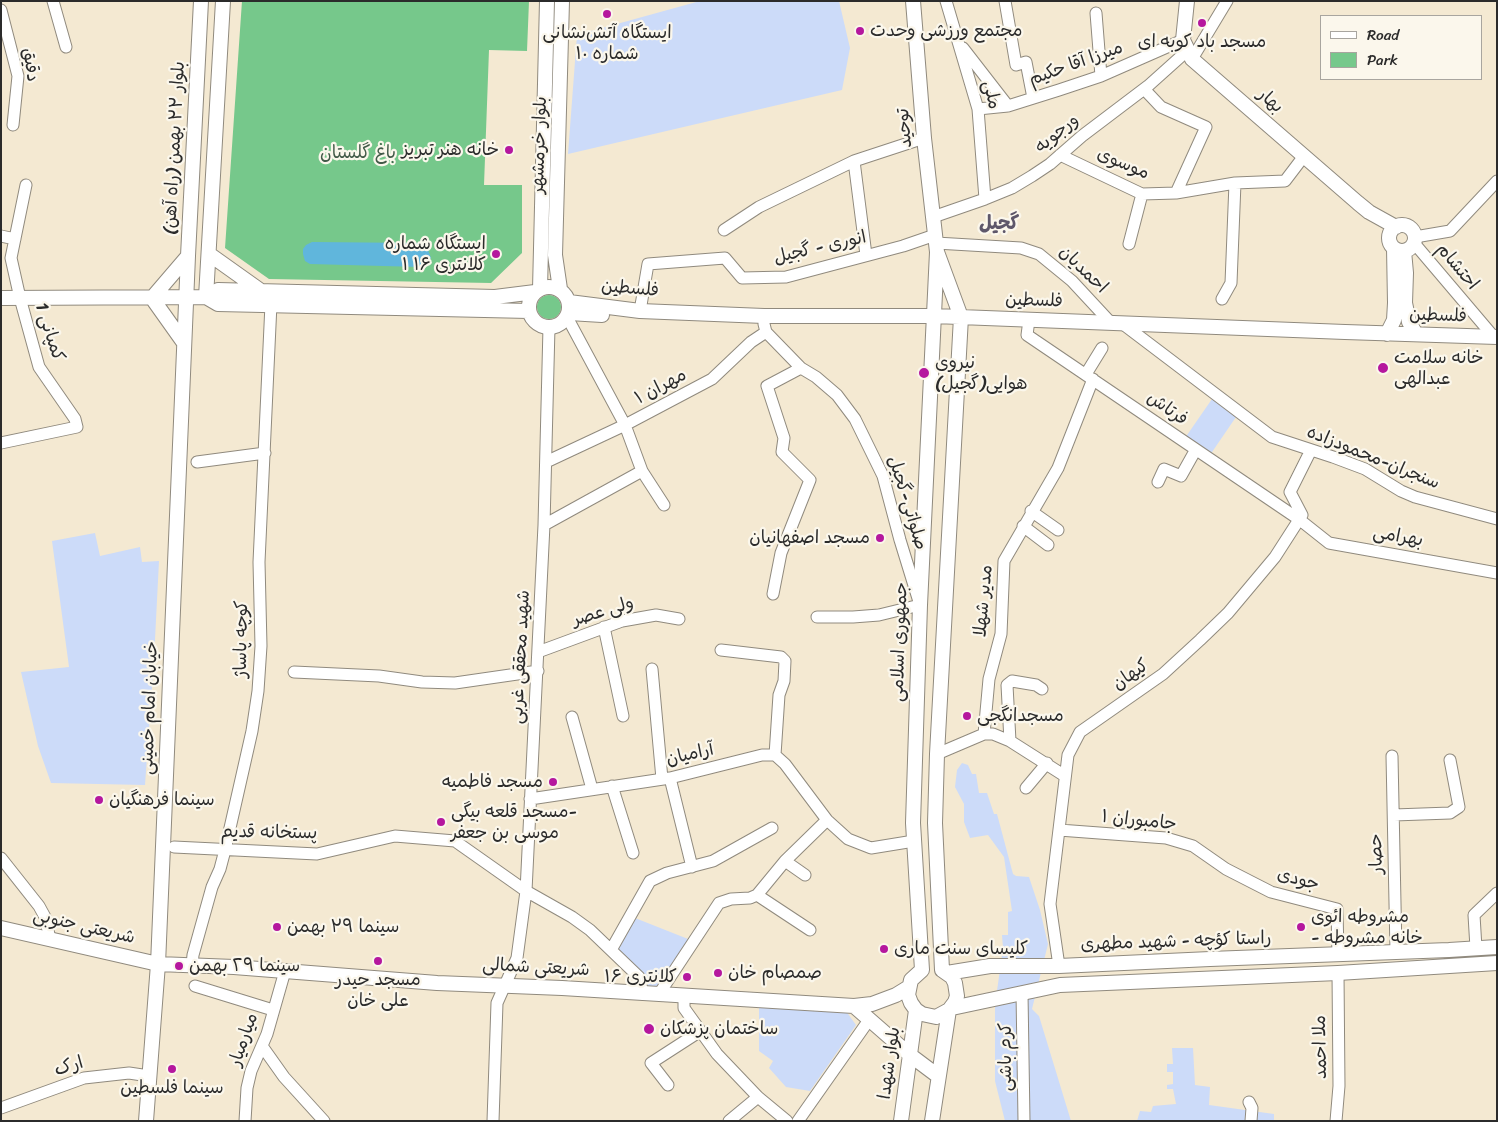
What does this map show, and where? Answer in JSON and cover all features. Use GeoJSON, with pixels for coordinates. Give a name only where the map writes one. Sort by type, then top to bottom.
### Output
{"type":"FeatureCollection","features":[{"type":"Feature","properties":{"kind":"main road","name":"بلوار ۲۲ بهمن (راه آهن)"},"geometry":{"type":"LineString","coordinates":[[186,297],[201,1]]}},
{"type":"Feature","properties":{"kind":"main road"},"geometry":{"type":"LineString","coordinates":[[206,297],[223,1]]}},
{"type":"Feature","properties":{"kind":"main road","name":"بلوار خرمشهر"},"geometry":{"type":"LineString","coordinates":[[538,290],[544,130],[546,1]]}},
{"type":"Feature","properties":{"kind":"main road","name":"بلوار خرمشهر"},"geometry":{"type":"LineString","coordinates":[[560,289],[556,255],[562,1]]}},
{"type":"Feature","properties":{"kind":"main road","name":"توحید"},"geometry":{"type":"LineString","coordinates":[[913,1],[924,138],[936,243]]}},
{"type":"Feature","properties":{"kind":"main road"},"geometry":{"type":"LineString","coordinates":[[1186,1],[1188,50]]}},
{"type":"Feature","properties":{"kind":"main road","name":"بهار"},"geometry":{"type":"LineString","coordinates":[[1188,50],[1304,156],[1402,241]]}},
{"type":"Feature","properties":{"kind":"main road"},"geometry":{"type":"LineString","coordinates":[[544,130],[559,131]]}},
{"type":"Feature","properties":{"kind":"main road"},"geometry":{"type":"LineString","coordinates":[[1387,334],[1394,320],[1402,241]]}},
{"type":"Feature","properties":{"kind":"main road"},"geometry":{"type":"LineString","coordinates":[[1402,241],[1406,273],[1405,303],[1409,322],[1416,334]]}},
{"type":"Feature","properties":{"kind":"main road"},"geometry":{"type":"LineString","coordinates":[[932,1121],[950,1009],[957,989],[955,983],[944,971],[935,823],[960,322],[936,243]]}},
{"type":"Feature","properties":{"kind":"main road","name":"جمهوری اسلامی"},"geometry":{"type":"LineString","coordinates":[[909,987],[916,974],[922,970],[914,841],[914,756],[936,243]]}},
{"type":"Feature","properties":{"kind":"main road"},"geometry":{"type":"LineString","coordinates":[[209,254],[262,292]]}},
{"type":"Feature","properties":{"kind":"main road"},"geometry":{"type":"LineString","coordinates":[[152,298],[188,256]]}},
{"type":"Feature","properties":{"kind":"main road"},"geometry":{"type":"LineString","coordinates":[[1,298],[206,297],[218,290],[495,297],[538,290],[550,286],[564,292],[568,311],[559,325],[549,327],[535,321],[530,311],[530,301],[538,290]]}},
{"type":"Feature","properties":{"kind":"main road","name":"خیابان امام خمینی"},"geometry":{"type":"LineString","coordinates":[[146,1121],[158,964],[186,297]]}},
{"type":"Feature","properties":{"kind":"main road"},"geometry":{"type":"LineString","coordinates":[[206,297],[218,304],[530,311]]}},
{"type":"Feature","properties":{"kind":"main road"},"geometry":{"type":"LineString","coordinates":[[152,298],[184,343]]}},
{"type":"Feature","properties":{"kind":"main road","name":"فلسطین"},"geometry":{"type":"LineString","coordinates":[[568,311],[640,310],[764,324]]}},
{"type":"Feature","properties":{"kind":"main road","name":"فلسطین"},"geometry":{"type":"LineString","coordinates":[[568,311],[764,324],[1030,320],[1387,334],[1495,336]]}},
{"type":"Feature","properties":{"kind":"main road"},"geometry":{"type":"LineString","coordinates":[[914,756],[937,754]]}},
{"type":"Feature","properties":{"kind":"main road","name":"شریعتی جنوبی"},"geometry":{"type":"LineString","coordinates":[[1,928],[158,964]]}},
{"type":"Feature","properties":{"kind":"main road","name":"راستا کؤچه - شهید مطهری"},"geometry":{"type":"LineString","coordinates":[[944,971],[990,966],[1059,966],[1497,947]]}},
{"type":"Feature","properties":{"kind":"main road"},"geometry":{"type":"LineString","coordinates":[[1338,954],[1338,973]]}},
{"type":"Feature","properties":{"kind":"main road","name":"شریعتی شمالی"},"geometry":{"type":"LineString","coordinates":[[158,964],[285,971],[437,983],[505,985],[854,1006],[872,1004],[896,995],[909,987]]}},
{"type":"Feature","properties":{"kind":"main road","name":"راستا کؤچه - شهید مطهری"},"geometry":{"type":"LineString","coordinates":[[916,1010],[922,1014],[936,1017],[950,1009],[1060,985],[1497,964]]}},
{"type":"Feature","properties":{"kind":"main road"},"geometry":{"type":"LineString","coordinates":[[1039,989],[1034,979],[1037,970],[1041,966]]}},
{"type":"Feature","properties":{"kind":"main road"},"geometry":{"type":"LineString","coordinates":[[909,987],[908,995],[916,1010]]}},
{"type":"Feature","properties":{"kind":"main road"},"geometry":{"type":"LineString","coordinates":[[854,1006],[910,1055],[938,1076]]}},
{"type":"Feature","properties":{"kind":"main road","name":"بلوار شهدا"},"geometry":{"type":"LineString","coordinates":[[901,1121],[916,1010]]}},
{"type":"Feature","properties":{"kind":"street"},"geometry":{"type":"LineString","coordinates":[[52,1],[66,47]]}},
{"type":"Feature","properties":{"kind":"street","name":"ملی"},"geometry":{"type":"LineString","coordinates":[[946,1],[978,110],[985,200]]}},
{"type":"Feature","properties":{"kind":"street"},"geometry":{"type":"LineString","coordinates":[[1005,1],[1016,65],[1026,62],[1032,98]]}},
{"type":"Feature","properties":{"kind":"street","name":"ورجویه"},"geometry":{"type":"LineString","coordinates":[[933,217],[985,200],[1012,188],[1032,176],[1144,89],[1188,50],[1227,1]]}},
{"type":"Feature","properties":{"kind":"street","name":"دقیق"},"geometry":{"type":"LineString","coordinates":[[1,10],[18,76],[13,125]]}},
{"type":"Feature","properties":{"kind":"street"},"geometry":{"type":"LineString","coordinates":[[1096,13],[1101,76]]}},
{"type":"Feature","properties":{"kind":"street"},"geometry":{"type":"LineString","coordinates":[[960,44],[1008,106]]}},
{"type":"Feature","properties":{"kind":"street","name":"میرزا آقا حکیم"},"geometry":{"type":"LineString","coordinates":[[978,110],[1008,106],[1188,50]]}},
{"type":"Feature","properties":{"kind":"street"},"geometry":{"type":"LineString","coordinates":[[1144,89],[1161,107],[1206,127],[1176,193]]}},
{"type":"Feature","properties":{"kind":"street"},"geometry":{"type":"LineString","coordinates":[[724,230],[759,207],[854,161],[924,138]]}},
{"type":"Feature","properties":{"kind":"street","name":"موسوی"},"geometry":{"type":"LineString","coordinates":[[1060,155],[1142,194],[1176,193],[1235,183],[1285,181],[1304,156]]}},
{"type":"Feature","properties":{"kind":"street"},"geometry":{"type":"LineString","coordinates":[[854,161],[866,255]]}},
{"type":"Feature","properties":{"kind":"street"},"geometry":{"type":"LineString","coordinates":[[1402,241],[1450,231],[1497,181]]}},
{"type":"Feature","properties":{"kind":"street"},"geometry":{"type":"LineString","coordinates":[[1222,299],[1232,283],[1235,183]]}},
{"type":"Feature","properties":{"kind":"street","name":"کمپانی 1"},"geometry":{"type":"LineString","coordinates":[[1,443],[77,427],[75,419],[39,367],[20,298],[12,258],[26,184]]}},
{"type":"Feature","properties":{"kind":"street"},"geometry":{"type":"LineString","coordinates":[[1130,244],[1142,194]]}},
{"type":"Feature","properties":{"kind":"street"},"geometry":{"type":"LineString","coordinates":[[1,236],[15,239]]}},
{"type":"Feature","properties":{"kind":"street","name":"احتشام"},"geometry":{"type":"LineString","coordinates":[[1402,241],[1495,336]]}},
{"type":"Feature","properties":{"kind":"street","name":"انوری - گجیل"},"geometry":{"type":"LineString","coordinates":[[640,310],[648,264],[725,258],[742,278],[786,277],[903,246],[936,243]]}},
{"type":"Feature","properties":{"kind":"street","name":"احمدیان"},"geometry":{"type":"LineString","coordinates":[[936,243],[1021,248],[1039,254],[1072,281],[1117,324]]}},
{"type":"Feature","properties":{"kind":"street","name":"کوچه پاساژ"},"geometry":{"type":"LineString","coordinates":[[192,965],[193,955],[212,887],[220,869],[225,850],[250,740],[258,691],[261,646],[260,562],[271,304]]}},
{"type":"Feature","properties":{"kind":"street"},"geometry":{"type":"LineString","coordinates":[[568,311],[625,425],[642,471],[664,505]]}},
{"type":"Feature","properties":{"kind":"street","name":"فرتاش"},"geometry":{"type":"LineString","coordinates":[[1030,320],[1027,335],[1195,451],[1300,520]]}},
{"type":"Feature","properties":{"kind":"street","name":"صلواتی-گجیل"},"geometry":{"type":"LineString","coordinates":[[764,324],[801,368],[816,377],[837,395],[855,419],[883,476],[920,605]]}},
{"type":"Feature","properties":{"kind":"street","name":"مهران ۱"},"geometry":{"type":"LineString","coordinates":[[546,462],[625,425],[712,379],[751,342],[764,324]]}},
{"type":"Feature","properties":{"kind":"street","name":"سنجران-محمودزاده"},"geometry":{"type":"LineString","coordinates":[[1117,324],[1272,437],[1365,469],[1401,492],[1497,519]]}},
{"type":"Feature","properties":{"kind":"street","name":"شهید محققی غربی"},"geometry":{"type":"LineString","coordinates":[[493,1121],[497,1003],[517,958],[526,891],[544,525],[549,327]]}},
{"type":"Feature","properties":{"kind":"street","name":"مدیر شهلا"},"geometry":{"type":"LineString","coordinates":[[984,734],[989,679],[1002,634],[1004,561],[1031,511],[1058,468],[1089,376],[1102,348]]}},
{"type":"Feature","properties":{"kind":"street"},"geometry":{"type":"LineString","coordinates":[[773,594],[781,553],[810,480],[782,452],[784,438],[767,386],[801,368]]}},
{"type":"Feature","properties":{"kind":"street"},"geometry":{"type":"LineString","coordinates":[[1300,520],[1302,515],[1290,492],[1311,450]]}},
{"type":"Feature","properties":{"kind":"street"},"geometry":{"type":"LineString","coordinates":[[1158,482],[1164,469],[1181,476],[1195,451]]}},
{"type":"Feature","properties":{"kind":"street"},"geometry":{"type":"LineString","coordinates":[[197,462],[265,453]]}},
{"type":"Feature","properties":{"kind":"street"},"geometry":{"type":"LineString","coordinates":[[544,525],[642,471]]}},
{"type":"Feature","properties":{"kind":"street"},"geometry":{"type":"LineString","coordinates":[[1031,511],[1058,530]]}},
{"type":"Feature","properties":{"kind":"street","name":"بهرامی"},"geometry":{"type":"LineString","coordinates":[[1300,520],[1329,543],[1497,572]]}},
{"type":"Feature","properties":{"kind":"street","name":"کیهان"},"geometry":{"type":"LineString","coordinates":[[1059,966],[1050,904],[1068,755],[1080,732],[1163,674],[1228,613],[1275,557],[1300,520]]}},
{"type":"Feature","properties":{"kind":"street"},"geometry":{"type":"LineString","coordinates":[[1023,526],[1048,545]]}},
{"type":"Feature","properties":{"kind":"street"},"geometry":{"type":"LineString","coordinates":[[817,617],[869,616],[920,605]]}},
{"type":"Feature","properties":{"kind":"street","name":"ولی عصر"},"geometry":{"type":"LineString","coordinates":[[538,652],[622,620],[656,615],[679,619]]}},
{"type":"Feature","properties":{"kind":"street"},"geometry":{"type":"LineString","coordinates":[[604,627],[623,716]]}},
{"type":"Feature","properties":{"kind":"street"},"geometry":{"type":"LineString","coordinates":[[721,650],[781,657],[785,661],[784,680],[779,695],[775,755],[785,764],[827,820],[848,839],[871,848],[914,841]]}},
{"type":"Feature","properties":{"kind":"street"},"geometry":{"type":"LineString","coordinates":[[652,668],[666,779],[692,867]]}},
{"type":"Feature","properties":{"kind":"street"},"geometry":{"type":"LineString","coordinates":[[294,672],[379,676],[422,682],[455,683],[538,671]]}},
{"type":"Feature","properties":{"kind":"street"},"geometry":{"type":"LineString","coordinates":[[1010,741],[1007,685],[1012,681],[1036,685],[1042,690]]}},
{"type":"Feature","properties":{"kind":"street"},"geometry":{"type":"LineString","coordinates":[[572,717],[592,789]]}},
{"type":"Feature","properties":{"kind":"street"},"geometry":{"type":"LineString","coordinates":[[937,754],[984,734],[993,734],[1010,741],[1065,776]]}},
{"type":"Feature","properties":{"kind":"street","name":"آرامیان"},"geometry":{"type":"LineString","coordinates":[[530,799],[666,779],[762,755],[775,755]]}},
{"type":"Feature","properties":{"kind":"street","name":"حصار"},"geometry":{"type":"LineString","coordinates":[[1392,756],[1396,952]]}},
{"type":"Feature","properties":{"kind":"street"},"geometry":{"type":"LineString","coordinates":[[1394,815],[1450,813],[1459,807],[1450,760]]}},
{"type":"Feature","properties":{"kind":"street"},"geometry":{"type":"LineString","coordinates":[[1026,788],[1047,763]]}},
{"type":"Feature","properties":{"kind":"street"},"geometry":{"type":"LineString","coordinates":[[612,786],[633,853]]}},
{"type":"Feature","properties":{"kind":"street"},"geometry":{"type":"LineString","coordinates":[[659,994],[719,903],[757,895],[785,861],[827,820]]}},
{"type":"Feature","properties":{"kind":"street"},"geometry":{"type":"LineString","coordinates":[[611,950],[650,881],[667,873],[713,862],[772,828]]}},
{"type":"Feature","properties":{"kind":"street","name":"جامبوران ۱"},"geometry":{"type":"LineString","coordinates":[[1059,830],[1166,838],[1193,846],[1211,860]]}},
{"type":"Feature","properties":{"kind":"street","name":"پستخانه قدیم"},"geometry":{"type":"LineString","coordinates":[[174,847],[317,854],[395,836],[455,841],[526,891],[572,917],[590,930],[639,977],[643,994]]}},
{"type":"Feature","properties":{"kind":"street"},"geometry":{"type":"LineString","coordinates":[[1,858],[40,906],[45,917],[50,939]]}},
{"type":"Feature","properties":{"kind":"street","name":"جودی"},"geometry":{"type":"LineString","coordinates":[[1211,860],[1271,892],[1338,909],[1338,954]]}},
{"type":"Feature","properties":{"kind":"street"},"geometry":{"type":"LineString","coordinates":[[785,861],[805,875]]}},
{"type":"Feature","properties":{"kind":"street"},"geometry":{"type":"LineString","coordinates":[[1476,948],[1474,916],[1497,893]]}},
{"type":"Feature","properties":{"kind":"street"},"geometry":{"type":"LineString","coordinates":[[757,895],[810,930]]}},
{"type":"Feature","properties":{"kind":"street","name":"میارمیار"},"geometry":{"type":"LineString","coordinates":[[245,1121],[247,1088],[285,971]]}},
{"type":"Feature","properties":{"kind":"street","name":"ملا احمد"},"geometry":{"type":"LineString","coordinates":[[1336,1121],[1339,1086],[1338,973]]}},
{"type":"Feature","properties":{"kind":"street"},"geometry":{"type":"LineString","coordinates":[[195,986],[273,1010]]}},
{"type":"Feature","properties":{"kind":"street","name":"کرم باشی"},"geometry":{"type":"LineString","coordinates":[[1022,993],[1024,1121]]}},
{"type":"Feature","properties":{"kind":"street"},"geometry":{"type":"LineString","coordinates":[[684,995],[684,1008],[717,1054],[758,1097],[787,1121]]}},
{"type":"Feature","properties":{"kind":"street"},"geometry":{"type":"LineString","coordinates":[[798,1121],[868,1020]]}},
{"type":"Feature","properties":{"kind":"street"},"geometry":{"type":"LineString","coordinates":[[668,1086],[651,1063],[700,1032]]}},
{"type":"Feature","properties":{"kind":"street"},"geometry":{"type":"LineString","coordinates":[[262,1046],[284,1077],[324,1121]]}},
{"type":"Feature","properties":{"kind":"street","name":"ارک"},"geometry":{"type":"LineString","coordinates":[[1,1108],[84,1078],[129,1072],[149,1076]]}},
{"type":"Feature","properties":{"kind":"street"},"geometry":{"type":"LineString","coordinates":[[728,1121],[758,1097]]}},
{"type":"Feature","properties":{"kind":"street"},"geometry":{"type":"LineString","coordinates":[[1250,1102],[1252,1108],[1250,1121]]}},
{"type":"Feature","properties":{"kind":"shaded area"},"geometry":{"type":"Polygon","coordinates":[[[700,1],[839,1],[850,48],[842,90],[568,154],[577,35],[700,1]]]}},
{"type":"Feature","properties":{"kind":"shaded area"},"geometry":{"type":"Polygon","coordinates":[[[1212,399],[1236,417],[1210,455],[1185,438],[1212,399]]]}},
{"type":"Feature","properties":{"kind":"shaded area"},"geometry":{"type":"Polygon","coordinates":[[[95,533],[100,556],[140,547],[142,562],[159,561],[145,785],[51,783],[38,746],[21,672],[69,667],[52,541],[95,533]]]}},
{"type":"Feature","properties":{"kind":"shaded area"},"geometry":{"type":"Polygon","coordinates":[[[962,763],[968,765],[972,774],[976,774],[979,793],[987,793],[994,814],[997,814],[1013,874],[1029,877],[1040,910],[1048,944],[1032,1009],[1039,1016],[1071,1121],[1005,1121],[995,1081],[995,1005],[1003,948],[1002,935],[1008,935],[1008,912],[1012,911],[1004,857],[988,835],[970,838],[964,822],[964,804],[955,787],[957,770],[962,763]]]}},
{"type":"Feature","properties":{"kind":"shaded area"},"geometry":{"type":"Polygon","coordinates":[[[630,916],[688,939],[659,986],[646,986],[615,946],[630,916]]]}},
{"type":"Feature","properties":{"kind":"shaded area"},"geometry":{"type":"Polygon","coordinates":[[[759,1005],[846,1011],[856,1025],[810,1091],[786,1087],[769,1068],[773,1061],[759,1051],[759,1005]]]}},
{"type":"Feature","properties":{"kind":"shaded area"},"geometry":{"type":"Polygon","coordinates":[[[1172,1048],[1193,1048],[1195,1085],[1210,1087],[1209,1105],[1274,1114],[1274,1121],[1137,1121],[1140,1111],[1151,1112],[1153,1106],[1176,1104],[1173,1089],[1167,1089],[1167,1085],[1173,1084],[1173,1072],[1167,1072],[1167,1064],[1173,1064],[1172,1048]]]}},
{"type":"Feature","properties":{"kind":"green space","name":"باغ گلستان"},"geometry":{"type":"Polygon","coordinates":[[[242,1],[529,1],[527,51],[489,50],[484,185],[522,185],[522,253],[491,283],[269,279],[225,248],[242,1]]]}},
{"type":"Feature","properties":{"kind":"green space"},"geometry":{"type":"Polygon","coordinates":[[[549,295],[554,296],[560,302],[560,312],[554,318],[549,319],[544,318],[538,312],[537,307],[538,302],[544,296],[549,295]]]}},
{"type":"Feature","properties":{"kind":"water"},"geometry":{"type":"Polygon","coordinates":[[[312,242],[420,243],[427,247],[431,258],[425,266],[420,267],[310,264],[305,261],[303,249],[312,242]]]}},
{"type":"Feature","properties":{"kind":"place","name":"ایستگاه آتش‌نشانی شماره ۱۰"},"geometry":{"type":"Point","coordinates":[607,14]}},
{"type":"Feature","properties":{"kind":"place","name":"مسجد باد کوبه ای"},"geometry":{"type":"Point","coordinates":[1202,23]}},
{"type":"Feature","properties":{"kind":"place","name":"مجتمع ورزشی وحدت"},"geometry":{"type":"Point","coordinates":[860,31]}},
{"type":"Feature","properties":{"kind":"place","name":"خانه هنر تبریز"},"geometry":{"type":"Point","coordinates":[509,150]}},
{"type":"Feature","properties":{"kind":"place","name":"ایستگاه شماره ۱ کلانتری ۱۶"},"geometry":{"type":"Point","coordinates":[496,254]}},
{"type":"Feature","properties":{"kind":"place","name":"خانه سلامت عبدالهی"},"geometry":{"type":"Point","coordinates":[1383,368]}},
{"type":"Feature","properties":{"kind":"place","name":"نیروی هوایی(گجیل)"},"geometry":{"type":"Point","coordinates":[924,373]}},
{"type":"Feature","properties":{"kind":"place","name":"مسجد اصفهانیان"},"geometry":{"type":"Point","coordinates":[880,538]}},
{"type":"Feature","properties":{"kind":"place","name":"مسجدانگجی"},"geometry":{"type":"Point","coordinates":[967,716]}},
{"type":"Feature","properties":{"kind":"place","name":"مسجد فاطمیه"},"geometry":{"type":"Point","coordinates":[553,782]}},
{"type":"Feature","properties":{"kind":"place","name":"سینما فرهنگیان"},"geometry":{"type":"Point","coordinates":[99,800]}},
{"type":"Feature","properties":{"kind":"place","name":"مسجد قلعه بیگی- موسی بن جعفر"},"geometry":{"type":"Point","coordinates":[441,822]}},
{"type":"Feature","properties":{"kind":"place","name":"سینما ۲۹ بهمن"},"geometry":{"type":"Point","coordinates":[277,927]}},
{"type":"Feature","properties":{"kind":"place","name":"مشروطه ائوی - خانه مشروطه"},"geometry":{"type":"Point","coordinates":[1301,927]}},
{"type":"Feature","properties":{"kind":"place","name":"کلیسای سنت ماری"},"geometry":{"type":"Point","coordinates":[884,949]}},
{"type":"Feature","properties":{"kind":"place","name":"مسجد حیدر علی خان"},"geometry":{"type":"Point","coordinates":[378,961]}},
{"type":"Feature","properties":{"kind":"place","name":"سینما ٢٩ بهمن"},"geometry":{"type":"Point","coordinates":[179,966]}},
{"type":"Feature","properties":{"kind":"place","name":"صمصام خان"},"geometry":{"type":"Point","coordinates":[718,973]}},
{"type":"Feature","properties":{"kind":"place","name":"کلانتری ۱۶"},"geometry":{"type":"Point","coordinates":[687,977]}},
{"type":"Feature","properties":{"kind":"place","name":"ساختمان پزشکان"},"geometry":{"type":"Point","coordinates":[649,1029]}},
{"type":"Feature","properties":{"kind":"place","name":"سینما فلسطین"},"geometry":{"type":"Point","coordinates":[172,1069]}},
{"type":"Feature","properties":{"kind":"district","name":"گجیل"},"geometry":{"type":"Point","coordinates":[999,224]}}]}
